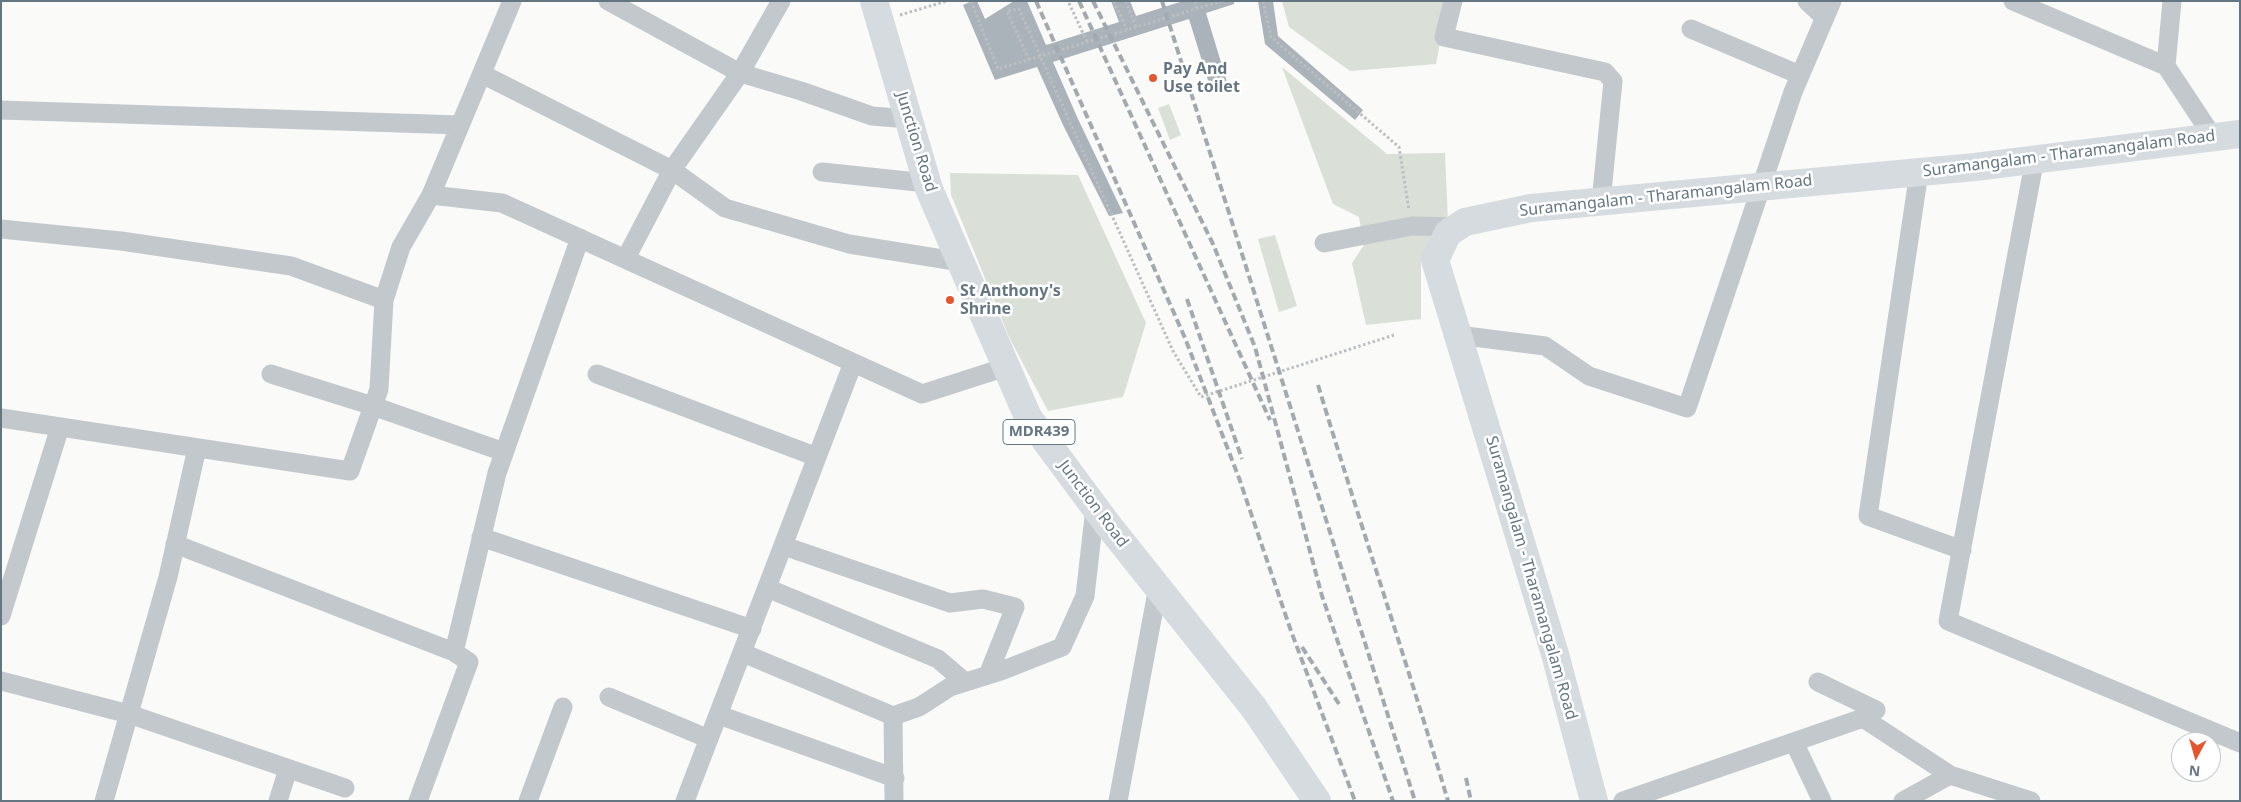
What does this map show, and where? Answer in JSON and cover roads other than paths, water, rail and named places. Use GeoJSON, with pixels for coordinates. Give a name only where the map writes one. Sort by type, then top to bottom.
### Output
{"type":"FeatureCollection","features":[{"type":"Feature","properties":{"kind":"main road","name":"Junction Road"},"geometry":{"type":"LineString","coordinates":[[877,11],[927,183],[1028,417],[1094,508],[1254,708],[1317,801]]}},
{"type":"Feature","properties":{"kind":"main road","name":"Suramangalam - Tharamangalam Road"},"geometry":{"type":"LineString","coordinates":[[1594,801],[1556,654],[1435,260],[1448,233],[1465,222],[1531,208],[1919,172],[2227,135]]}},
{"type":"Feature","properties":{"kind":"street"},"geometry":{"type":"LineString","coordinates":[[1,418],[350,471],[379,389],[384,300],[401,247],[431,195],[512,1]]}},
{"type":"Feature","properties":{"kind":"street"},"geometry":{"type":"LineString","coordinates":[[608,1],[740,72],[872,116],[909,119]]}},
{"type":"Feature","properties":{"kind":"street"},"geometry":{"type":"LineString","coordinates":[[626,258],[672,170],[740,72],[781,1]]}},
{"type":"Feature","properties":{"kind":"street"},"geometry":{"type":"LineString","coordinates":[[1453,1],[1444,37],[1605,72],[1613,81],[1601,202]]}},
{"type":"Feature","properties":{"kind":"street"},"geometry":{"type":"LineString","coordinates":[[1458,335],[1545,346],[1589,376],[1687,408],[1800,75],[1828,9],[1807,1]]}},
{"type":"Feature","properties":{"kind":"street"},"geometry":{"type":"LineString","coordinates":[[2013,1],[2166,66],[2227,135]]}},
{"type":"Feature","properties":{"kind":"street"},"geometry":{"type":"LineString","coordinates":[[2166,66],[2172,1]]}},
{"type":"Feature","properties":{"kind":"street"},"geometry":{"type":"LineString","coordinates":[[1691,29],[1800,75]]}},
{"type":"Feature","properties":{"kind":"street"},"geometry":{"type":"LineString","coordinates":[[482,74],[672,170],[725,208],[849,244],[961,262]]}},
{"type":"Feature","properties":{"kind":"street"},"geometry":{"type":"LineString","coordinates":[[1,110],[460,125]]}},
{"type":"Feature","properties":{"kind":"street"},"geometry":{"type":"LineString","coordinates":[[2036,158],[1948,621],[2240,743]]}},
{"type":"Feature","properties":{"kind":"street"},"geometry":{"type":"LineString","coordinates":[[822,172],[927,183]]}},
{"type":"Feature","properties":{"kind":"street"},"geometry":{"type":"LineString","coordinates":[[1919,172],[1868,516],[1962,550]]}},
{"type":"Feature","properties":{"kind":"street"},"geometry":{"type":"LineString","coordinates":[[431,195],[502,203],[922,394],[1006,367]]}},
{"type":"Feature","properties":{"kind":"street"},"geometry":{"type":"LineString","coordinates":[[1324,243],[1412,226],[1457,227]]}},
{"type":"Feature","properties":{"kind":"street"},"geometry":{"type":"LineString","coordinates":[[1,229],[121,241],[291,266],[384,300]]}},
{"type":"Feature","properties":{"kind":"street"},"geometry":{"type":"LineString","coordinates":[[454,652],[481,537],[504,452],[580,238]]}},
{"type":"Feature","properties":{"kind":"street"},"geometry":{"type":"LineString","coordinates":[[690,799],[710,739],[852,363]]}},
{"type":"Feature","properties":{"kind":"street"},"geometry":{"type":"LineString","coordinates":[[271,374],[373,406],[504,452]]}},
{"type":"Feature","properties":{"kind":"street"},"geometry":{"type":"LineString","coordinates":[[597,374],[817,457]]}},
{"type":"Feature","properties":{"kind":"street"},"geometry":{"type":"LineString","coordinates":[[1,616],[60,427]]}},
{"type":"Feature","properties":{"kind":"street"},"geometry":{"type":"LineString","coordinates":[[104,801],[168,577],[197,448]]}},
{"type":"Feature","properties":{"kind":"street"},"geometry":{"type":"LineString","coordinates":[[743,653],[893,716],[919,707],[950,687],[1062,647],[1086,596],[1094,508]]}},
{"type":"Feature","properties":{"kind":"street"},"geometry":{"type":"LineString","coordinates":[[481,537],[752,629]]}},
{"type":"Feature","properties":{"kind":"street"},"geometry":{"type":"LineString","coordinates":[[175,544],[454,652],[468,662],[418,801]]}},
{"type":"Feature","properties":{"kind":"street"},"geometry":{"type":"LineString","coordinates":[[784,546],[950,603],[983,599],[1015,607],[988,675]]}},
{"type":"Feature","properties":{"kind":"street"},"geometry":{"type":"LineString","coordinates":[[767,588],[938,659],[964,682]]}},
{"type":"Feature","properties":{"kind":"street"},"geometry":{"type":"LineString","coordinates":[[1118,801],[1158,588]]}},
{"type":"Feature","properties":{"kind":"street"},"geometry":{"type":"LineString","coordinates":[[1,681],[129,714],[345,788]]}},
{"type":"Feature","properties":{"kind":"street"},"geometry":{"type":"LineString","coordinates":[[1624,801],[1863,718],[1876,710],[1818,682]]}},
{"type":"Feature","properties":{"kind":"street"},"geometry":{"type":"LineString","coordinates":[[610,697],[710,739]]}},
{"type":"Feature","properties":{"kind":"street"},"geometry":{"type":"LineString","coordinates":[[528,801],[563,707]]}},
{"type":"Feature","properties":{"kind":"street"},"geometry":{"type":"LineString","coordinates":[[719,715],[895,778]]}},
{"type":"Feature","properties":{"kind":"street"},"geometry":{"type":"LineString","coordinates":[[893,716],[894,801]]}},
{"type":"Feature","properties":{"kind":"street"},"geometry":{"type":"LineString","coordinates":[[1863,718],[1950,775],[2031,801]]}},
{"type":"Feature","properties":{"kind":"street"},"geometry":{"type":"LineString","coordinates":[[1794,742],[1822,801]]}},
{"type":"Feature","properties":{"kind":"street"},"geometry":{"type":"LineString","coordinates":[[278,801],[288,769]]}},
{"type":"Feature","properties":{"kind":"street"},"geometry":{"type":"LineString","coordinates":[[1903,801],[1950,775]]}},
{"type":"Feature","properties":{"kind":"street"},"geometry":{"type":"LineString","coordinates":[[1972,782],[1980,801]]}},
{"type":"Feature","properties":{"kind":"railway"},"geometry":{"type":"LineString","coordinates":[[1036,1],[1185,338],[1239,478],[1291,631],[1355,801]]}},
{"type":"Feature","properties":{"kind":"railway"},"geometry":{"type":"LineString","coordinates":[[1079,1],[1270,420]]}},
{"type":"Feature","properties":{"kind":"railway"},"geometry":{"type":"LineString","coordinates":[[1093,1],[1213,244],[1255,347],[1322,596],[1393,801]]}},
{"type":"Feature","properties":{"kind":"railway"},"geometry":{"type":"LineString","coordinates":[[1162,1],[1415,801]]}},
{"type":"Feature","properties":{"kind":"railway"},"geometry":{"type":"LineString","coordinates":[[1187,299],[1242,459]]}},
{"type":"Feature","properties":{"kind":"railway"},"geometry":{"type":"LineString","coordinates":[[1318,385],[1448,801]]}},
{"type":"Feature","properties":{"kind":"railway"},"geometry":{"type":"LineString","coordinates":[[1302,647],[1339,704]]}},
{"type":"Feature","properties":{"kind":"railway"},"geometry":{"type":"LineString","coordinates":[[1466,778],[1471,801]]}},
{"type":"Feature","properties":{"kind":"place","name":"Pay And Use toilet"},"geometry":{"type":"Point","coordinates":[1153,78]}},
{"type":"Feature","properties":{"kind":"place","name":"St Anthony's Shrine"},"geometry":{"type":"Point","coordinates":[950,300]}}]}
